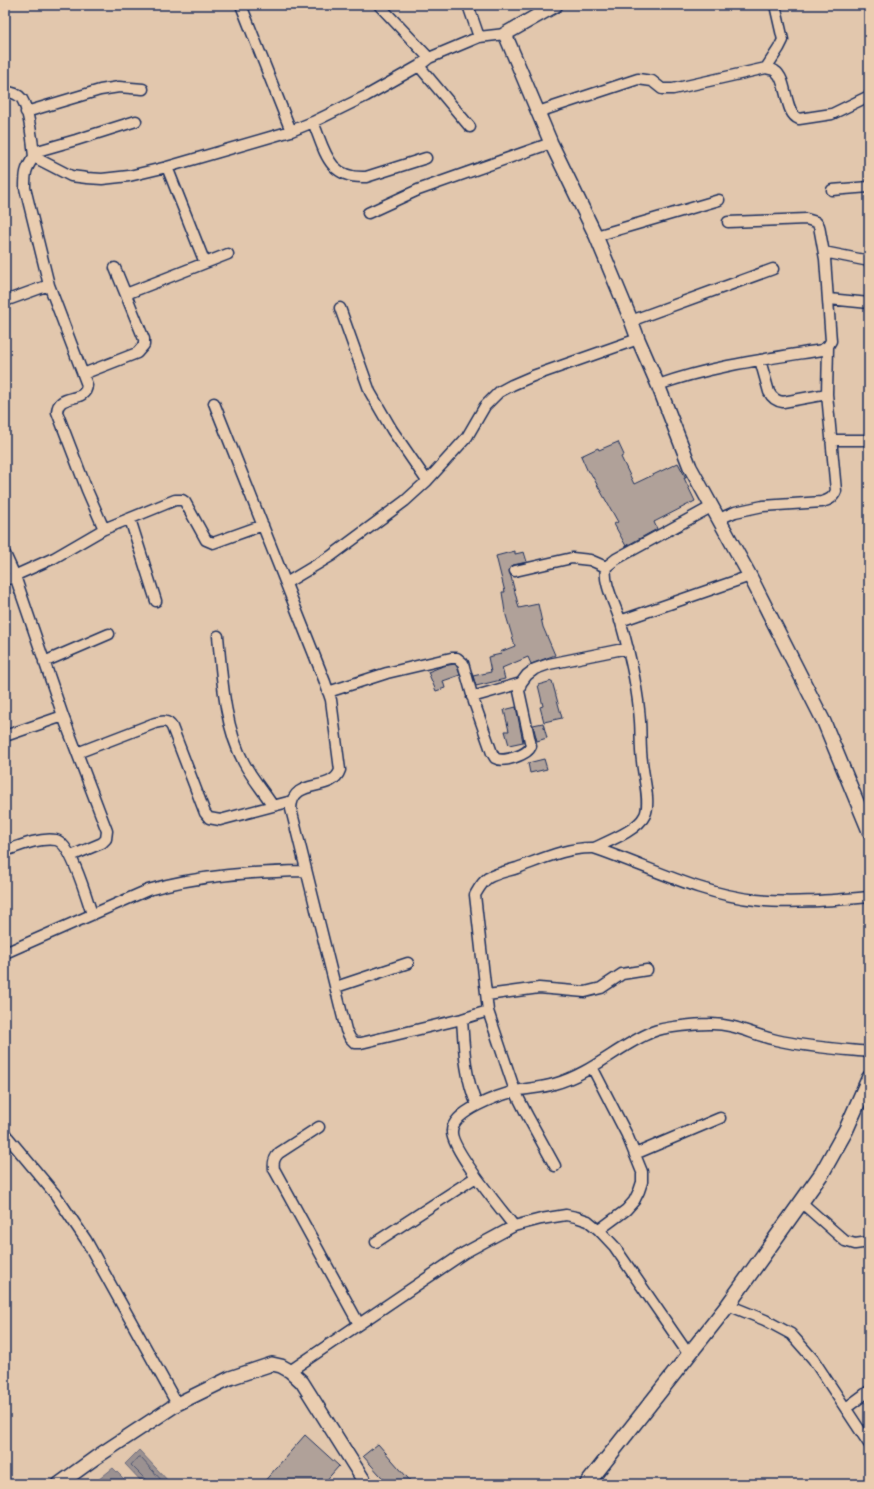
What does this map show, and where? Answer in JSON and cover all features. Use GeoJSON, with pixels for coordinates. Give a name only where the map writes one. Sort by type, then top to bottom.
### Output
{"type":"FeatureCollection","features":[{"type":"Feature","properties":{"kind":"main road"},"geometry":{"type":"LineString","coordinates":[[587,1484],[728,1305],[822,1173],[835,1150],[869,1078]]}},
{"type":"Feature","properties":{"kind":"street"},"geometry":{"type":"LineString","coordinates":[[241,5],[291,131]]}},
{"type":"Feature","properties":{"kind":"street"},"geometry":{"type":"LineString","coordinates":[[380,5],[429,58]]}},
{"type":"Feature","properties":{"kind":"street"},"geometry":{"type":"LineString","coordinates":[[468,5],[479,37]]}},
{"type":"Feature","properties":{"kind":"street"},"geometry":{"type":"LineString","coordinates":[[5,92],[16,94],[22,100],[26,112],[34,155],[71,176],[102,179],[129,176],[167,167],[291,131],[366,96],[419,66],[429,58],[479,37],[505,34],[556,5]]}},
{"type":"Feature","properties":{"kind":"street"},"geometry":{"type":"LineString","coordinates":[[766,68],[783,40],[774,5]]}},
{"type":"Feature","properties":{"kind":"street"},"geometry":{"type":"LineString","coordinates":[[505,34],[551,144],[596,236],[658,385],[690,467],[750,576],[824,722],[869,831]]}},
{"type":"Feature","properties":{"kind":"street"},"geometry":{"type":"LineString","coordinates":[[419,66],[470,128]]}},
{"type":"Feature","properties":{"kind":"street"},"geometry":{"type":"LineString","coordinates":[[538,112],[638,79],[652,81],[662,89],[673,89],[766,68],[774,70],[780,76],[793,114],[799,119],[832,114],[869,96]]}},
{"type":"Feature","properties":{"kind":"street"},"geometry":{"type":"LineString","coordinates":[[26,112],[100,90],[119,87],[143,89]]}},
{"type":"Feature","properties":{"kind":"street"},"geometry":{"type":"LineString","coordinates":[[104,529],[87,490],[57,412],[60,404],[65,400],[81,396],[85,392],[87,385],[49,285],[25,188],[25,173],[27,166],[34,155],[136,121]]}},
{"type":"Feature","properties":{"kind":"street"},"geometry":{"type":"LineString","coordinates":[[313,122],[330,162],[337,170],[347,175],[366,177],[426,158]]}},
{"type":"Feature","properties":{"kind":"street"},"geometry":{"type":"LineString","coordinates":[[368,213],[425,188],[551,144]]}},
{"type":"Feature","properties":{"kind":"street"},"geometry":{"type":"LineString","coordinates":[[167,167],[205,263]]}},
{"type":"Feature","properties":{"kind":"street"},"geometry":{"type":"LineString","coordinates":[[832,190],[869,187]]}},
{"type":"Feature","properties":{"kind":"street"},"geometry":{"type":"LineString","coordinates":[[596,236],[719,200]]}},
{"type":"Feature","properties":{"kind":"street"},"geometry":{"type":"LineString","coordinates":[[658,385],[680,377],[716,368],[822,350],[832,341],[824,252],[819,226],[816,222],[806,219],[728,222]]}},
{"type":"Feature","properties":{"kind":"street"},"geometry":{"type":"LineString","coordinates":[[824,252],[869,261]]}},
{"type":"Feature","properties":{"kind":"street"},"geometry":{"type":"LineString","coordinates":[[126,294],[228,254]]}},
{"type":"Feature","properties":{"kind":"street"},"geometry":{"type":"LineString","coordinates":[[83,374],[136,353],[144,345],[144,339],[115,268]]}},
{"type":"Feature","properties":{"kind":"street"},"geometry":{"type":"LineString","coordinates":[[631,320],[773,269]]}},
{"type":"Feature","properties":{"kind":"street"},"geometry":{"type":"LineString","coordinates":[[5,301],[49,285]]}},
{"type":"Feature","properties":{"kind":"street"},"geometry":{"type":"LineString","coordinates":[[829,299],[869,303]]}},
{"type":"Feature","properties":{"kind":"street"},"geometry":{"type":"LineString","coordinates":[[340,308],[370,392],[392,430],[427,481]]}},
{"type":"Feature","properties":{"kind":"street"},"geometry":{"type":"LineString","coordinates":[[286,584],[332,556],[405,501],[427,481],[467,437],[485,406],[499,392],[533,376],[638,339]]}},
{"type":"Feature","properties":{"kind":"street"},"geometry":{"type":"LineString","coordinates":[[719,519],[735,512],[763,506],[813,503],[830,499],[835,495],[836,491],[826,394],[828,346]]}},
{"type":"Feature","properties":{"kind":"street"},"geometry":{"type":"LineString","coordinates":[[760,360],[769,392],[771,396],[779,401],[783,402],[826,394]]}},
{"type":"Feature","properties":{"kind":"street"},"geometry":{"type":"LineString","coordinates":[[214,403],[328,692],[340,770],[336,778],[331,781],[300,790],[294,795],[291,809],[346,1030],[350,1038],[355,1043],[376,1040],[462,1019],[488,1011]]}},
{"type":"Feature","properties":{"kind":"street"},"geometry":{"type":"LineString","coordinates":[[831,440],[869,440]]}},
{"type":"Feature","properties":{"kind":"street"},"geometry":{"type":"LineString","coordinates":[[5,580],[54,558],[104,529],[179,499],[185,502],[206,540],[209,542],[213,543],[263,525]]}},
{"type":"Feature","properties":{"kind":"street"},"geometry":{"type":"LineString","coordinates":[[594,848],[635,827],[646,814],[648,804],[641,760],[640,721],[635,679],[628,648],[605,577],[606,567],[616,559],[711,507]]}},
{"type":"Feature","properties":{"kind":"street"},"geometry":{"type":"LineString","coordinates":[[130,519],[156,601]]}},
{"type":"Feature","properties":{"kind":"street"},"geometry":{"type":"LineString","coordinates":[[5,554],[15,576],[76,754],[107,831],[107,835],[102,843],[71,856]]}},
{"type":"Feature","properties":{"kind":"street"},"geometry":{"type":"LineString","coordinates":[[515,571],[572,558],[590,560],[606,567]]}},
{"type":"Feature","properties":{"kind":"street"},"geometry":{"type":"LineString","coordinates":[[620,621],[750,576]]}},
{"type":"Feature","properties":{"kind":"street"},"geometry":{"type":"LineString","coordinates":[[44,662],[109,634]]}},
{"type":"Feature","properties":{"kind":"street"},"geometry":{"type":"LineString","coordinates":[[218,636],[224,692],[236,744],[244,762],[274,806]]}},
{"type":"Feature","properties":{"kind":"street"},"geometry":{"type":"LineString","coordinates":[[328,692],[387,673],[454,658],[460,659],[463,663],[472,697],[492,753],[495,758],[501,760],[524,754],[530,749],[531,746],[519,691],[521,683],[527,675],[535,669],[549,664],[628,648]]}},
{"type":"Feature","properties":{"kind":"street"},"geometry":{"type":"LineString","coordinates":[[472,697],[521,683]]}},
{"type":"Feature","properties":{"kind":"street"},"geometry":{"type":"LineString","coordinates":[[5,736],[63,716]]}},
{"type":"Feature","properties":{"kind":"street"},"geometry":{"type":"LineString","coordinates":[[76,754],[155,723],[163,721],[168,722],[172,727],[205,813],[209,818],[220,820],[292,801]]}},
{"type":"Feature","properties":{"kind":"street"},"geometry":{"type":"LineString","coordinates":[[5,851],[47,839],[58,840],[64,844],[71,856],[92,914]]}},
{"type":"Feature","properties":{"kind":"street"},"geometry":{"type":"LineString","coordinates":[[555,1166],[527,1115],[516,1091],[488,1011],[475,895],[480,885],[488,878],[565,851],[594,848],[683,883],[755,900],[774,902],[869,898]]}},
{"type":"Feature","properties":{"kind":"street"},"geometry":{"type":"LineString","coordinates":[[5,953],[148,890],[167,884],[259,872],[306,871]]}},
{"type":"Feature","properties":{"kind":"street"},"geometry":{"type":"LineString","coordinates":[[336,987],[408,963]]}},
{"type":"Feature","properties":{"kind":"street"},"geometry":{"type":"LineString","coordinates":[[487,995],[539,988],[585,992],[601,988],[622,974],[647,970]]}},
{"type":"Feature","properties":{"kind":"street"},"geometry":{"type":"LineString","coordinates":[[462,1019],[467,1073],[470,1091],[476,1105]]}},
{"type":"Feature","properties":{"kind":"street"},"geometry":{"type":"LineString","coordinates":[[514,1226],[476,1177],[453,1140],[452,1127],[456,1121],[476,1105],[516,1091],[556,1084],[592,1067],[629,1043],[654,1031],[710,1024],[729,1026],[790,1043],[869,1052]]}},
{"type":"Feature","properties":{"kind":"street"},"geometry":{"type":"LineString","coordinates":[[592,1067],[616,1112],[642,1172],[642,1182],[634,1201],[626,1210],[600,1230]]}},
{"type":"Feature","properties":{"kind":"street"},"geometry":{"type":"LineString","coordinates":[[635,1154],[720,1118]]}},
{"type":"Feature","properties":{"kind":"street"},"geometry":{"type":"LineString","coordinates":[[319,1127],[279,1153],[273,1164],[274,1169],[359,1324]]}},
{"type":"Feature","properties":{"kind":"street"},"geometry":{"type":"LineString","coordinates":[[5,1134],[55,1194],[86,1240],[177,1404]]}},
{"type":"Feature","properties":{"kind":"street"},"geometry":{"type":"LineString","coordinates":[[376,1242],[476,1177]]}},
{"type":"Feature","properties":{"kind":"street"},"geometry":{"type":"LineString","coordinates":[[801,1202],[846,1241],[854,1244],[869,1242]]}},
{"type":"Feature","properties":{"kind":"street"},"geometry":{"type":"LineString","coordinates":[[290,1371],[464,1253],[514,1226],[541,1219],[566,1215],[588,1221],[600,1230],[614,1246],[689,1355]]}},
{"type":"Feature","properties":{"kind":"street"},"geometry":{"type":"LineString","coordinates":[[728,1305],[765,1320],[791,1334],[813,1359],[869,1444]]}},
{"type":"Feature","properties":{"kind":"street"},"geometry":{"type":"LineString","coordinates":[[59,1484],[95,1458],[177,1404],[230,1378],[256,1368],[272,1364],[281,1366],[290,1371],[302,1382],[366,1484]]}},
{"type":"Feature","properties":{"kind":"street"},"geometry":{"type":"LineString","coordinates":[[846,1408],[869,1391]]}},
{"type":"Feature","properties":{"kind":"water"},"geometry":{"type":"Polygon","coordinates":[[[139,1450],[171,1484],[144,1484],[125,1464],[139,1450]]]}},
{"type":"Feature","properties":{"kind":"water"},"geometry":{"type":"Polygon","coordinates":[[[113,1468],[129,1484],[93,1484],[113,1468]]]}},
{"type":"Feature","properties":{"kind":"building"},"geometry":{"type":"Polygon","coordinates":[[[618,442],[624,455],[621,457],[634,484],[678,463],[695,501],[654,522],[657,529],[626,546],[614,524],[618,522],[590,472],[588,472],[581,456],[598,448],[599,450],[618,442]]]}},
{"type":"Feature","properties":{"kind":"building"},"geometry":{"type":"Polygon","coordinates":[[[515,551],[515,554],[524,552],[527,562],[513,565],[509,569],[519,608],[538,604],[543,627],[555,655],[531,664],[528,657],[502,668],[505,679],[476,686],[473,676],[491,672],[488,657],[501,654],[500,652],[515,646],[505,612],[502,592],[505,592],[496,556],[515,551]]]}},
{"type":"Feature","properties":{"kind":"building"},"geometry":{"type":"Polygon","coordinates":[[[455,664],[460,675],[443,681],[445,688],[436,691],[428,672],[443,666],[455,664]]]}},
{"type":"Feature","properties":{"kind":"building"},"geometry":{"type":"Polygon","coordinates":[[[552,681],[562,718],[544,722],[540,707],[543,706],[538,685],[552,681]]]}},
{"type":"Feature","properties":{"kind":"building"},"geometry":{"type":"Polygon","coordinates":[[[516,707],[523,742],[509,745],[505,731],[509,731],[504,710],[516,707]]]}},
{"type":"Feature","properties":{"kind":"building"},"geometry":{"type":"Polygon","coordinates":[[[543,723],[547,738],[537,741],[533,725],[543,723]]]}},
{"type":"Feature","properties":{"kind":"building"},"geometry":{"type":"Polygon","coordinates":[[[544,759],[547,769],[530,773],[528,763],[544,759]]]}},
{"type":"Feature","properties":{"kind":"building"},"geometry":{"type":"Polygon","coordinates":[[[305,1435],[339,1466],[323,1484],[262,1484],[305,1435]]]}},
{"type":"Feature","properties":{"kind":"building"},"geometry":{"type":"Polygon","coordinates":[[[378,1444],[413,1484],[388,1484],[363,1456],[378,1444]]]}}]}
